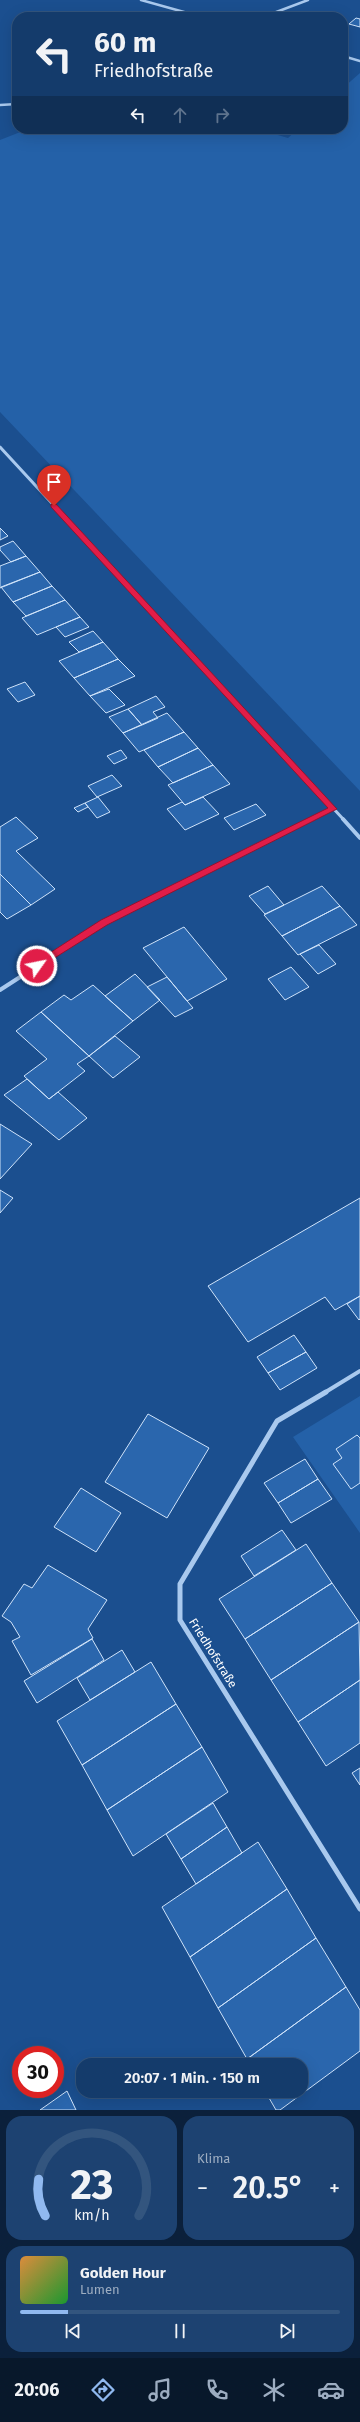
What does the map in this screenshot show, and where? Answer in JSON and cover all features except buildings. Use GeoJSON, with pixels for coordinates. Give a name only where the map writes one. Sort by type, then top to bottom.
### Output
{"type":"FeatureCollection","features":[{"type":"Feature","properties":{"kind":"street"},"geometry":{"type":"LineString","coordinates":[[141,0],[184,12]]}},
{"type":"Feature","properties":{"kind":"street"},"geometry":{"type":"LineString","coordinates":[[276,12],[308,0]]}},
{"type":"Feature","properties":{"kind":"street"},"geometry":{"type":"LineString","coordinates":[[348,57],[360,61]]}},
{"type":"Feature","properties":{"kind":"street"},"geometry":{"type":"LineString","coordinates":[[0,105],[12,104]]}},
{"type":"Feature","properties":{"kind":"street"},"geometry":{"type":"LineString","coordinates":[[0,448],[360,838]]}},
{"type":"Feature","properties":{"kind":"street"},"geometry":{"type":"LineString","coordinates":[[0,990],[104,923],[333,809]]}},
{"type":"Feature","properties":{"kind":"street","name":"Friedhofstraße"},"geometry":{"type":"LineString","coordinates":[[360,1371],[277,1421],[180,1584],[180,1620],[360,1909]]}},
{"type":"Feature","properties":{"kind":"shaded area"},"geometry":{"type":"Polygon","coordinates":[[[360,73],[360,791],[0,412],[0,140],[15,134],[274,134],[288,138],[292,134],[348,134],[348,84],[360,73]]]}},
{"type":"Feature","properties":{"kind":"shaded area"},"geometry":{"type":"Polygon","coordinates":[[[360,1396],[360,1533],[293,1437],[360,1396]]]}},
{"type":"Feature","properties":{"kind":"route"},"geometry":{"type":"LineString","coordinates":[[37,966],[104,923],[333,809],[54,506]]}}]}
